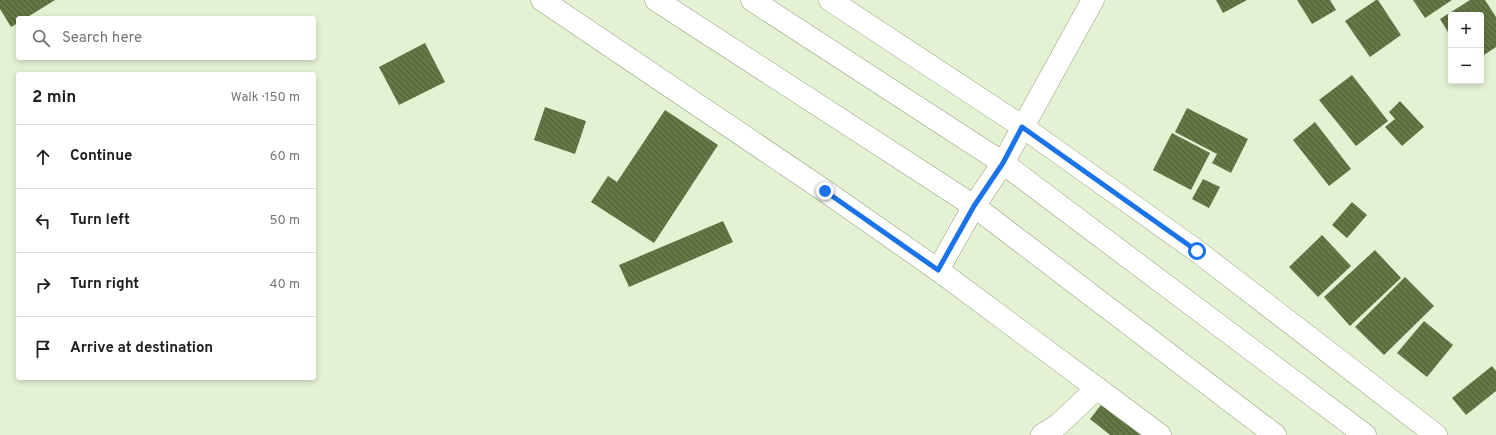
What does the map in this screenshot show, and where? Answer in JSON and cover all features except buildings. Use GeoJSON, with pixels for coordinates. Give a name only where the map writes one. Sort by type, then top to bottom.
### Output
{"type":"FeatureCollection","features":[{"type":"Feature","properties":{"kind":"street"},"geometry":{"type":"LineString","coordinates":[[542,0],[818,186],[938,270],[1160,435]]}},
{"type":"Feature","properties":{"kind":"street"},"geometry":{"type":"LineString","coordinates":[[656,0],[974,206],[1275,435]]}},
{"type":"Feature","properties":{"kind":"street"},"geometry":{"type":"LineString","coordinates":[[752,0],[1003,163],[1365,435]]}},
{"type":"Feature","properties":{"kind":"street"},"geometry":{"type":"LineString","coordinates":[[830,0],[1022,127],[1197,251],[1436,435]]}},
{"type":"Feature","properties":{"kind":"street"},"geometry":{"type":"LineString","coordinates":[[938,270],[974,206],[1003,163],[1093,0]]}},
{"type":"Feature","properties":{"kind":"street"},"geometry":{"type":"LineString","coordinates":[[1042,435],[1058,425],[1096,388]]}},
{"type":"Feature","properties":{"kind":"route"},"geometry":{"type":"LineString","coordinates":[[825,191],[938,270],[974,206],[1003,163],[1022,127],[1197,251]]}}]}
